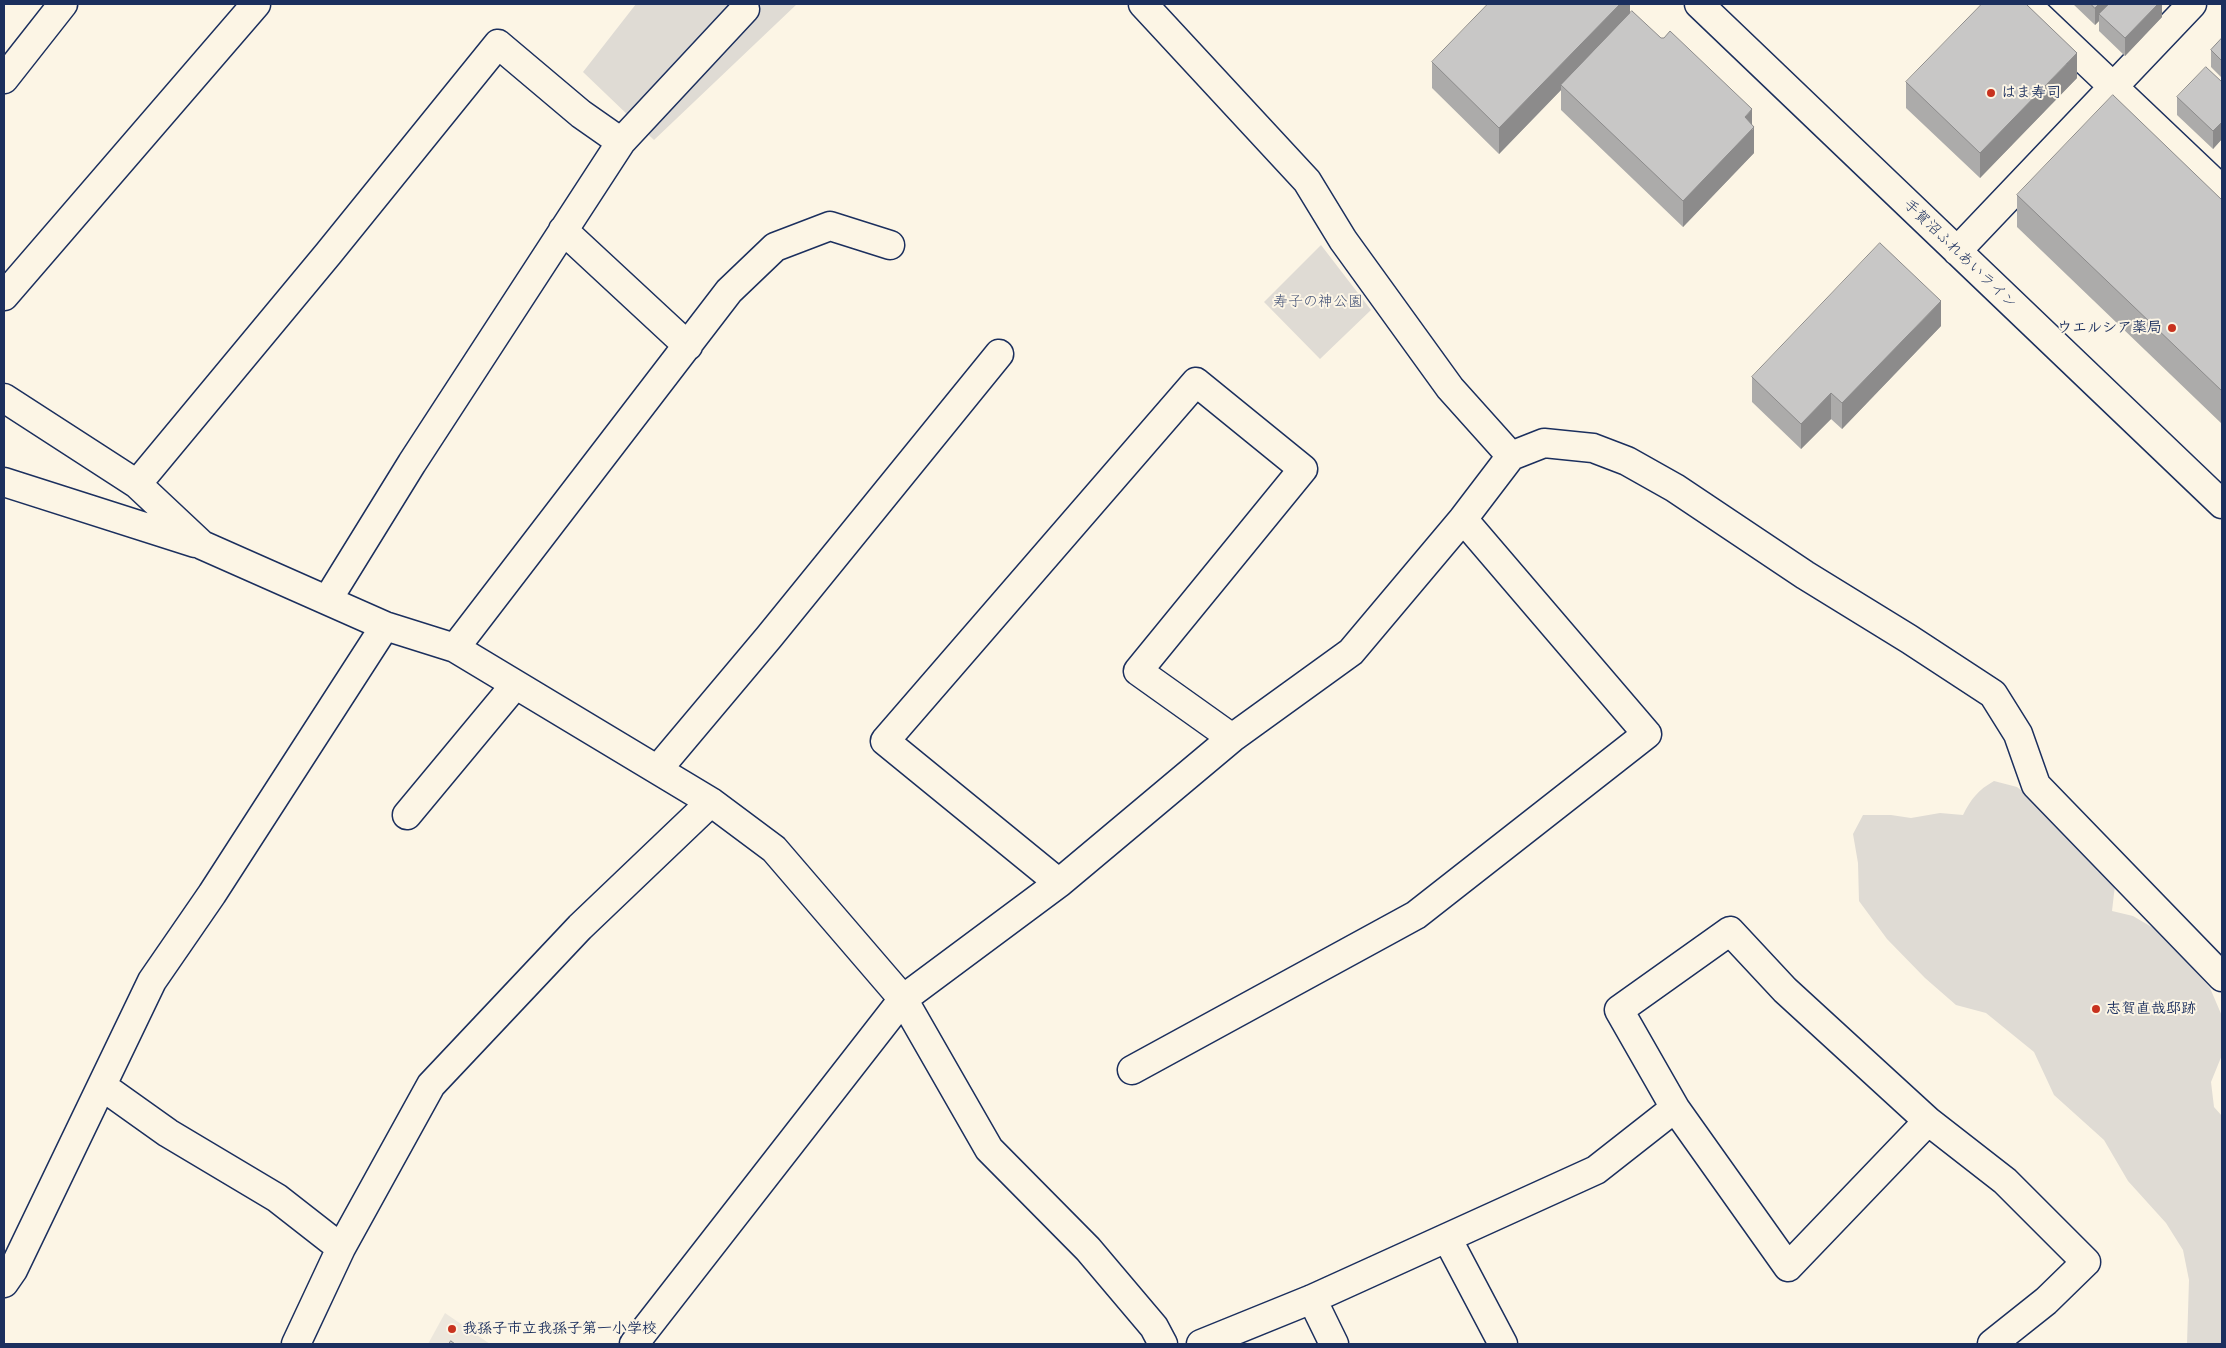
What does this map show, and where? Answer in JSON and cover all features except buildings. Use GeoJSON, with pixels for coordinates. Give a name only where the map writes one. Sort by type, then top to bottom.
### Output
{"type":"FeatureCollection","features":[{"type":"Feature","properties":{"kind":"street"},"geometry":{"type":"LineString","coordinates":[[4,79],[63,4]]}},
{"type":"Feature","properties":{"kind":"street"},"geometry":{"type":"LineString","coordinates":[[4,296],[256,4]]}},
{"type":"Feature","properties":{"kind":"street"},"geometry":{"type":"LineString","coordinates":[[1143,4],[1307,181],[1344,240],[1450,388],[1511,456]]}},
{"type":"Feature","properties":{"kind":"street","name":"手賀沼ふれあいライン"},"geometry":{"type":"LineString","coordinates":[[1699,4],[2222,504]]}},
{"type":"Feature","properties":{"kind":"street"},"geometry":{"type":"LineString","coordinates":[[2026,4],[2222,190]]}},
{"type":"Feature","properties":{"kind":"street"},"geometry":{"type":"LineString","coordinates":[[1957,251],[2192,4]]}},
{"type":"Feature","properties":{"kind":"street"},"geometry":{"type":"LineString","coordinates":[[328,599],[412,463],[622,142],[745,9]]}},
{"type":"Feature","properties":{"kind":"street"},"geometry":{"type":"LineString","coordinates":[[137,484],[328,254],[498,44],[581,114],[622,142]]}},
{"type":"Feature","properties":{"kind":"street"},"geometry":{"type":"LineString","coordinates":[[455,648],[729,291],[775,247],[830,226],[890,245]]}},
{"type":"Feature","properties":{"kind":"street"},"geometry":{"type":"LineString","coordinates":[[563,230],[688,346]]}},
{"type":"Feature","properties":{"kind":"street"},"geometry":{"type":"LineString","coordinates":[[658,769],[769,637],[1000,354]]}},
{"type":"Feature","properties":{"kind":"street"},"geometry":{"type":"LineString","coordinates":[[1059,883],[885,741],[1196,382],[1302,469],[1138,672],[1232,738]]}},
{"type":"Feature","properties":{"kind":"street"},"geometry":{"type":"LineString","coordinates":[[4,398],[137,484],[202,544]]}},
{"type":"Feature","properties":{"kind":"street"},"geometry":{"type":"LineString","coordinates":[[634,1344],[903,999],[1059,883],[1232,738],[1351,652],[1463,519],[1511,456],[1544,443],[1593,448],[1627,461],[1675,488],[1805,576],[1909,639],[1993,694],[2018,734],[2036,785],[2222,977]]}},
{"type":"Feature","properties":{"kind":"street"},"geometry":{"type":"LineString","coordinates":[[4,482],[202,544],[385,626],[455,648],[711,802],[774,849],[903,999],[989,1149],[1088,1249],[1152,1338]]}},
{"type":"Feature","properties":{"kind":"street"},"geometry":{"type":"LineString","coordinates":[[1132,1070],[1416,915],[1647,734],[1463,519]]}},
{"type":"Feature","properties":{"kind":"street"},"geometry":{"type":"LineString","coordinates":[[4,1283],[13,1270],[152,982],[212,894],[385,626]]}},
{"type":"Feature","properties":{"kind":"street"},"geometry":{"type":"LineString","coordinates":[[407,815],[515,685]]}},
{"type":"Feature","properties":{"kind":"street"},"geometry":{"type":"LineString","coordinates":[[296,1344],[341,1248],[431,1085],[580,927],[711,802]]}},
{"type":"Feature","properties":{"kind":"street"},"geometry":{"type":"LineString","coordinates":[[1928,1122],[1788,1268],[1675,1108],[1619,1010],[1730,931],[1785,990],[1928,1122],[2005,1182],[2086,1262],[2046,1301],[1992,1344]]}},
{"type":"Feature","properties":{"kind":"street"},"geometry":{"type":"LineString","coordinates":[[102,1086],[168,1133],[277,1198],[341,1248]]}},
{"type":"Feature","properties":{"kind":"street"},"geometry":{"type":"LineString","coordinates":[[1201,1344],[1312,1299],[1596,1170],[1675,1108]]}},
{"type":"Feature","properties":{"kind":"street"},"geometry":{"type":"LineString","coordinates":[[1447,1238],[1503,1344]]}},
{"type":"Feature","properties":{"kind":"street"},"geometry":{"type":"LineString","coordinates":[[1312,1299],[1334,1344]]}},
{"type":"Feature","properties":{"kind":"shaded area","name":"我孫子市立我孫子第一小学校"},"geometry":{"type":"Polygon","coordinates":[[[445,1313],[490,1344],[428,1344],[445,1313]]]}},
{"type":"Feature","properties":{"kind":"green space"},"geometry":{"type":"Polygon","coordinates":[[[636,4],[797,4],[654,140],[583,72],[636,4]]]}},
{"type":"Feature","properties":{"kind":"green space","name":"寿子の神公園"},"geometry":{"type":"Polygon","coordinates":[[[1321,245],[1371,310],[1320,359],[1264,302],[1321,245]]]}},
{"type":"Feature","properties":{"kind":"green space"},"geometry":{"type":"Polygon","coordinates":[[[1994,781],[2017,787],[2034,800],[2115,885],[2112,911],[2133,916],[2160,932],[2210,988],[2222,1016],[2222,1055],[2211,1082],[2214,1107],[2222,1116],[2222,1344],[2187,1344],[2189,1280],[2183,1250],[2166,1223],[2128,1181],[2104,1140],[2054,1095],[2034,1052],[1986,1013],[1956,1005],[1925,978],[1887,939],[1859,901],[1858,863],[1853,834],[1863,815],[1891,815],[1911,818],[1940,813],[1963,815],[1976,795],[1994,781]]]}},
{"type":"Feature","properties":{"kind":"place","name":"はま寿司"},"geometry":{"type":"Point","coordinates":[1991,93]}},
{"type":"Feature","properties":{"kind":"place","name":"ウエルシア薬局"},"geometry":{"type":"Point","coordinates":[2172,328]}},
{"type":"Feature","properties":{"kind":"place","name":"志賀直哉邸跡"},"geometry":{"type":"Point","coordinates":[2096,1009]}},
{"type":"Feature","properties":{"kind":"place","name":"我孫子市立我孫子第一小学校"},"geometry":{"type":"Point","coordinates":[452,1329]}}]}
